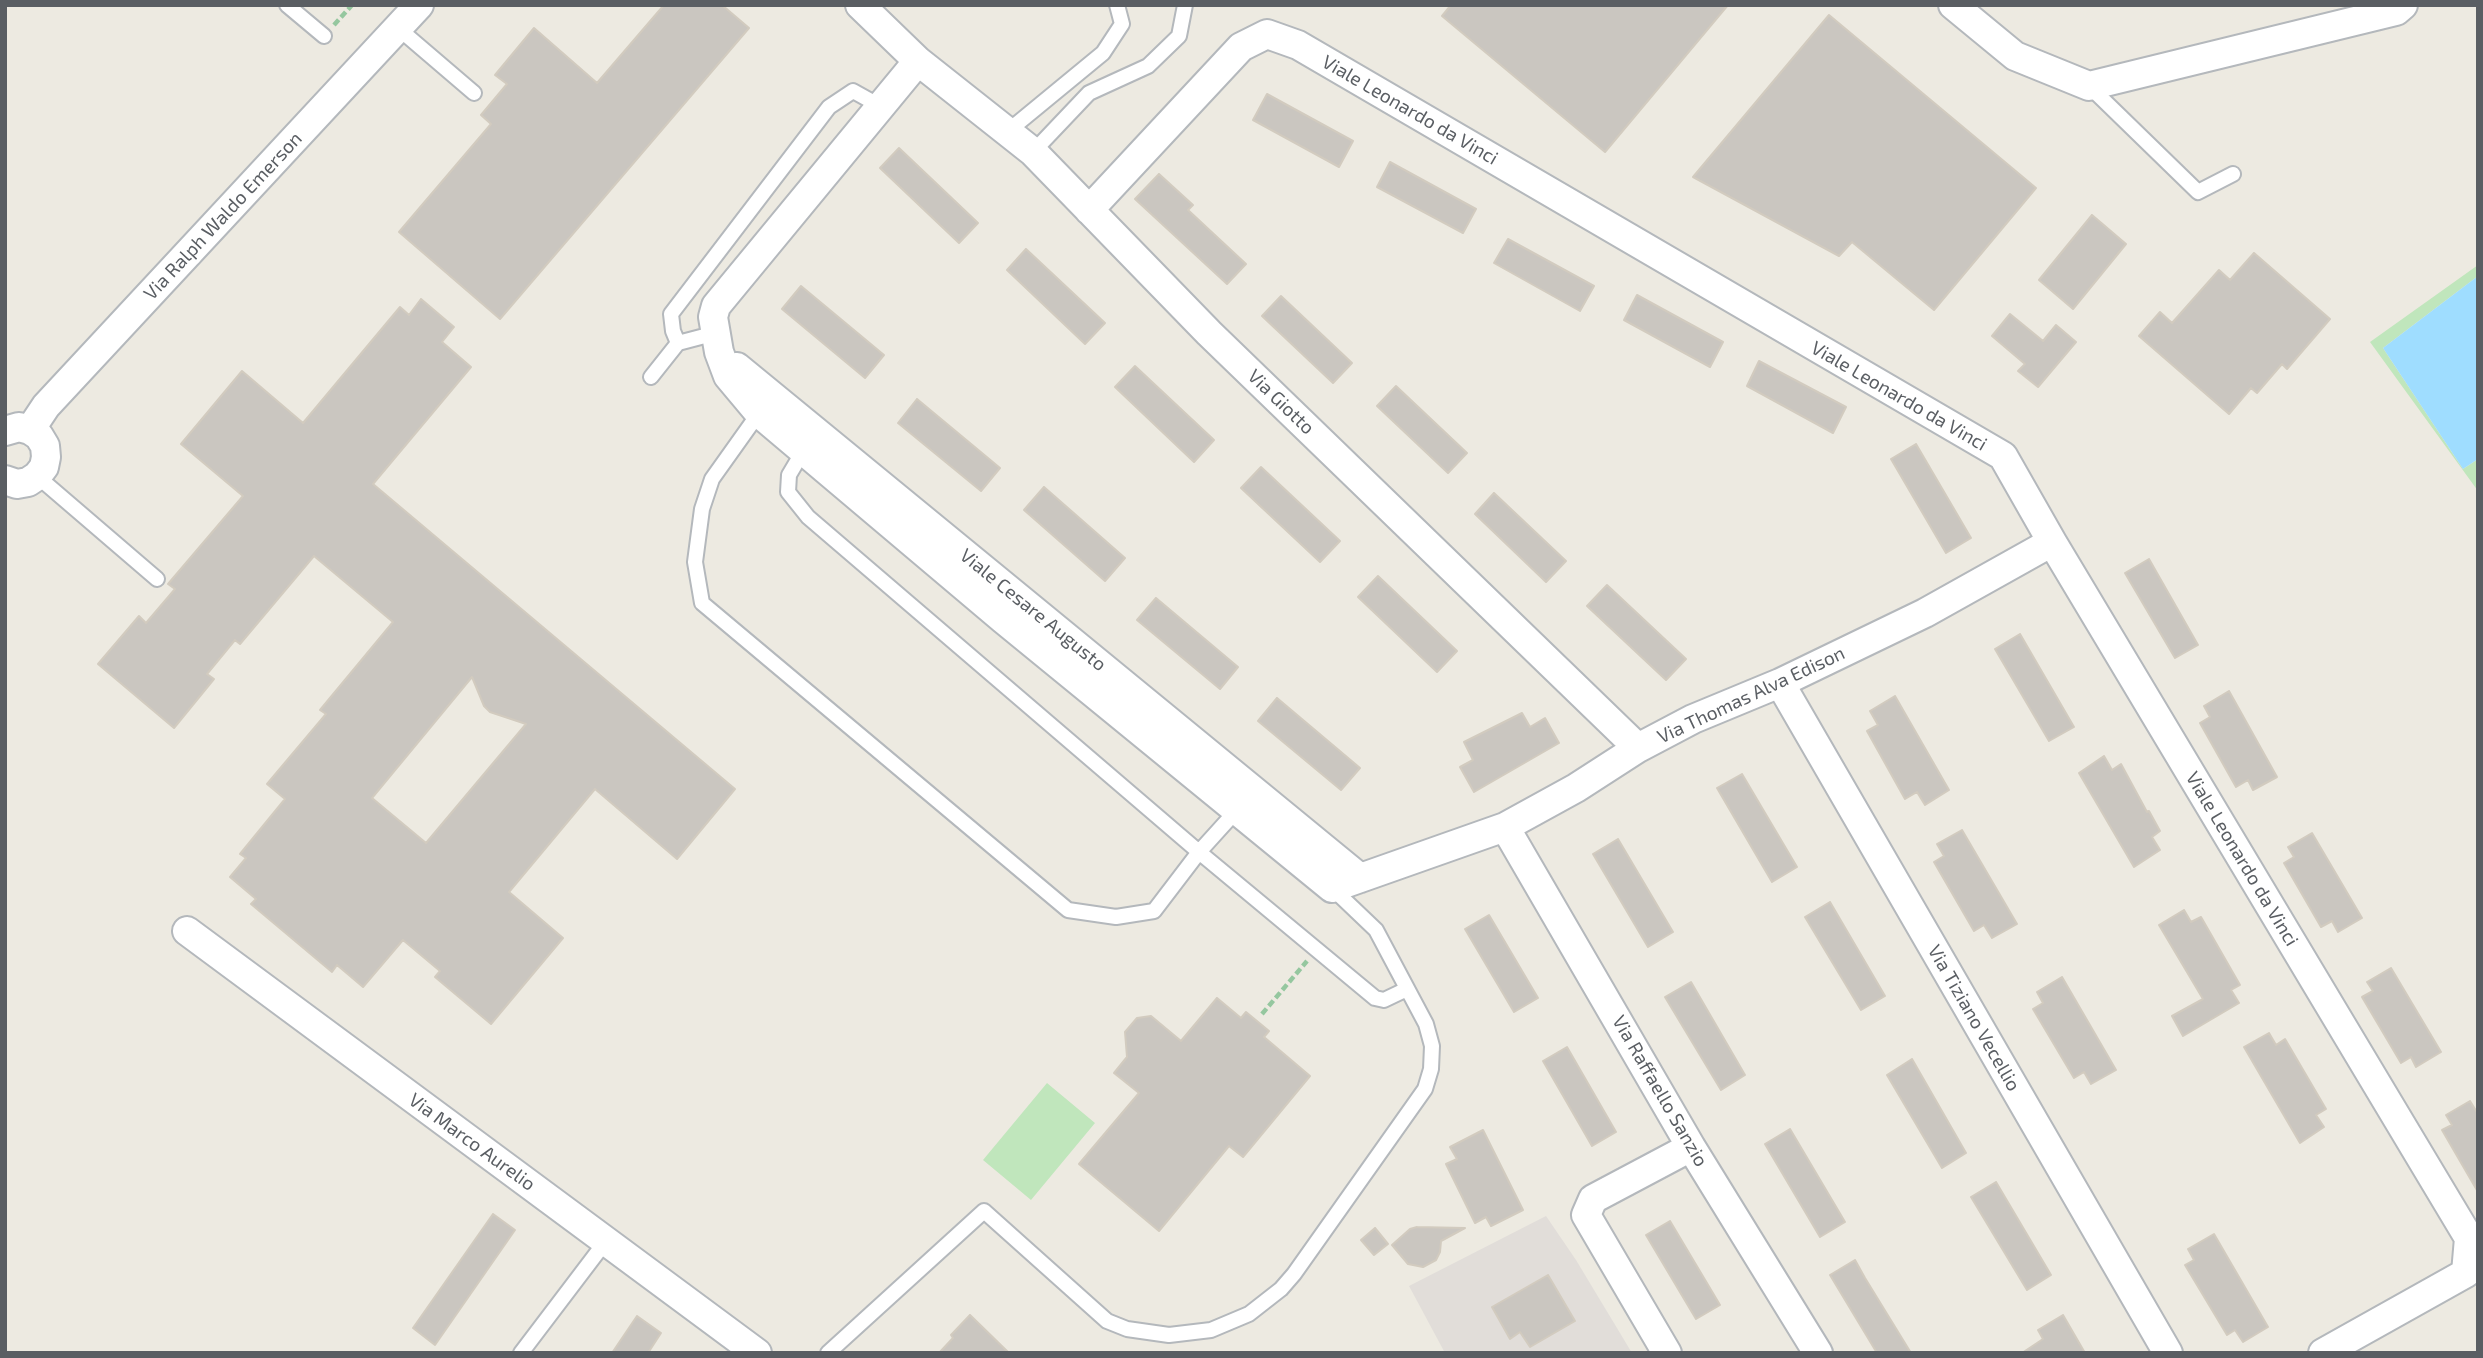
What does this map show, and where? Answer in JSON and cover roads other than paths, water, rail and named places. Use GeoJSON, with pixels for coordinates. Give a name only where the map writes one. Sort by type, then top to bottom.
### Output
{"type":"FeatureCollection","features":[{"type":"Feature","properties":{"kind":"street","name":"Via Ralph Waldo Emerson"},"geometry":{"type":"LineString","coordinates":[[18,430],[46,406],[419,5]]}},
{"type":"Feature","properties":{"kind":"street"},"geometry":{"type":"LineString","coordinates":[[860,5],[918,61]]}},
{"type":"Feature","properties":{"kind":"street"},"geometry":{"type":"LineString","coordinates":[[1953,5],[2015,56],[2089,86],[2396,11],[2403,5]]}},
{"type":"Feature","properties":{"kind":"street","name":"Viale Leonardo da Vinci"},"geometry":{"type":"LineString","coordinates":[[1088,210],[1241,47],[1267,34],[1310,52],[2003,456],[2469,1238],[2466,1273],[2323,1353]]}},
{"type":"Feature","properties":{"kind":"street","name":"Viale Cesare Augusto"},"geometry":{"type":"LineString","coordinates":[[918,61],[716,306],[713,317],[728,376],[759,414],[811,442],[1360,878]]}},
{"type":"Feature","properties":{"kind":"street","name":"Via Giotto"},"geometry":{"type":"LineString","coordinates":[[918,61],[1033,152],[1219,343],[1638,748]]}},
{"type":"Feature","properties":{"kind":"street","name":"Viale Cesare Augusto"},"geometry":{"type":"LineString","coordinates":[[716,333],[727,356],[811,442],[1003,619],[1332,888]]}},
{"type":"Feature","properties":{"kind":"street","name":"Via Ralph Waldo Emerson"},"geometry":{"type":"LineString","coordinates":[[18,430],[39,436],[45,446],[44,467],[37,476]]}},
{"type":"Feature","properties":{"kind":"street"},"geometry":{"type":"LineString","coordinates":[[5,480],[17,484],[28,482],[37,476]]}},
{"type":"Feature","properties":{"kind":"street","name":"Via Thomas Alva Edison"},"geometry":{"type":"LineString","coordinates":[[1332,888],[1506,827],[1576,788],[1638,748],[1693,719],[1780,683],[1925,613],[2052,542]]}},
{"type":"Feature","properties":{"kind":"street","name":"Via Tiziano Vecellio"},"geometry":{"type":"LineString","coordinates":[[1780,683],[2168,1353]]}},
{"type":"Feature","properties":{"kind":"street","name":"Via Raffaello Sanzio"},"geometry":{"type":"LineString","coordinates":[[1506,827],[1691,1147],[1818,1353]]}},
{"type":"Feature","properties":{"kind":"street","name":"Via Marco Aurelio"},"geometry":{"type":"LineString","coordinates":[[187,931],[757,1353]]}},
{"type":"Feature","properties":{"kind":"street"},"geometry":{"type":"LineString","coordinates":[[1667,1353],[1586,1215],[1593,1199],[1691,1147]]}},
{"type":"Feature","properties":{"kind":"lane"},"geometry":{"type":"LineString","coordinates":[[287,5],[324,36]]}},
{"type":"Feature","properties":{"kind":"lane"},"geometry":{"type":"LineString","coordinates":[[1007,132],[1103,53],[1122,24],[1117,5]]}},
{"type":"Feature","properties":{"kind":"lane"},"geometry":{"type":"LineString","coordinates":[[1033,152],[1088,93],[1148,65],[1179,36],[1185,5]]}},
{"type":"Feature","properties":{"kind":"lane"},"geometry":{"type":"LineString","coordinates":[[398,28],[474,93]]}},
{"type":"Feature","properties":{"kind":"lane"},"geometry":{"type":"LineString","coordinates":[[2089,86],[2198,192],[2233,174]]}},
{"type":"Feature","properties":{"kind":"lane"},"geometry":{"type":"LineString","coordinates":[[678,343],[671,314],[829,107],[853,91],[880,106]]}},
{"type":"Feature","properties":{"kind":"lane"},"geometry":{"type":"LineString","coordinates":[[651,377],[678,343],[716,333]]}},
{"type":"Feature","properties":{"kind":"lane"},"geometry":{"type":"LineString","coordinates":[[759,414],[712,479],[702,509],[695,562],[702,603],[1068,910],[1116,917],[1154,911],[1199,852],[1237,810]]}},
{"type":"Feature","properties":{"kind":"lane"},"geometry":{"type":"LineString","coordinates":[[811,442],[789,475],[788,492],[808,517],[1375,999],[1384,1000],[1407,989]]}},
{"type":"Feature","properties":{"kind":"lane"},"geometry":{"type":"LineString","coordinates":[[37,476],[157,579]]}},
{"type":"Feature","properties":{"kind":"lane"},"geometry":{"type":"LineString","coordinates":[[828,1353],[984,1211],[1107,1321],[1127,1329],[1169,1335],[1211,1330],[1249,1314],[1281,1289],[1424,1089],[1431,1069],[1432,1046],[1426,1024],[1376,930],[1332,888]]}},
{"type":"Feature","properties":{"kind":"lane"},"geometry":{"type":"LineString","coordinates":[[521,1353],[606,1241]]}},
{"type":"Feature","properties":{"kind":"water"},"geometry":{"type":"Polygon","coordinates":[[[2478,276],[2478,459],[2463,469],[2383,348],[2478,276]]]}}]}
